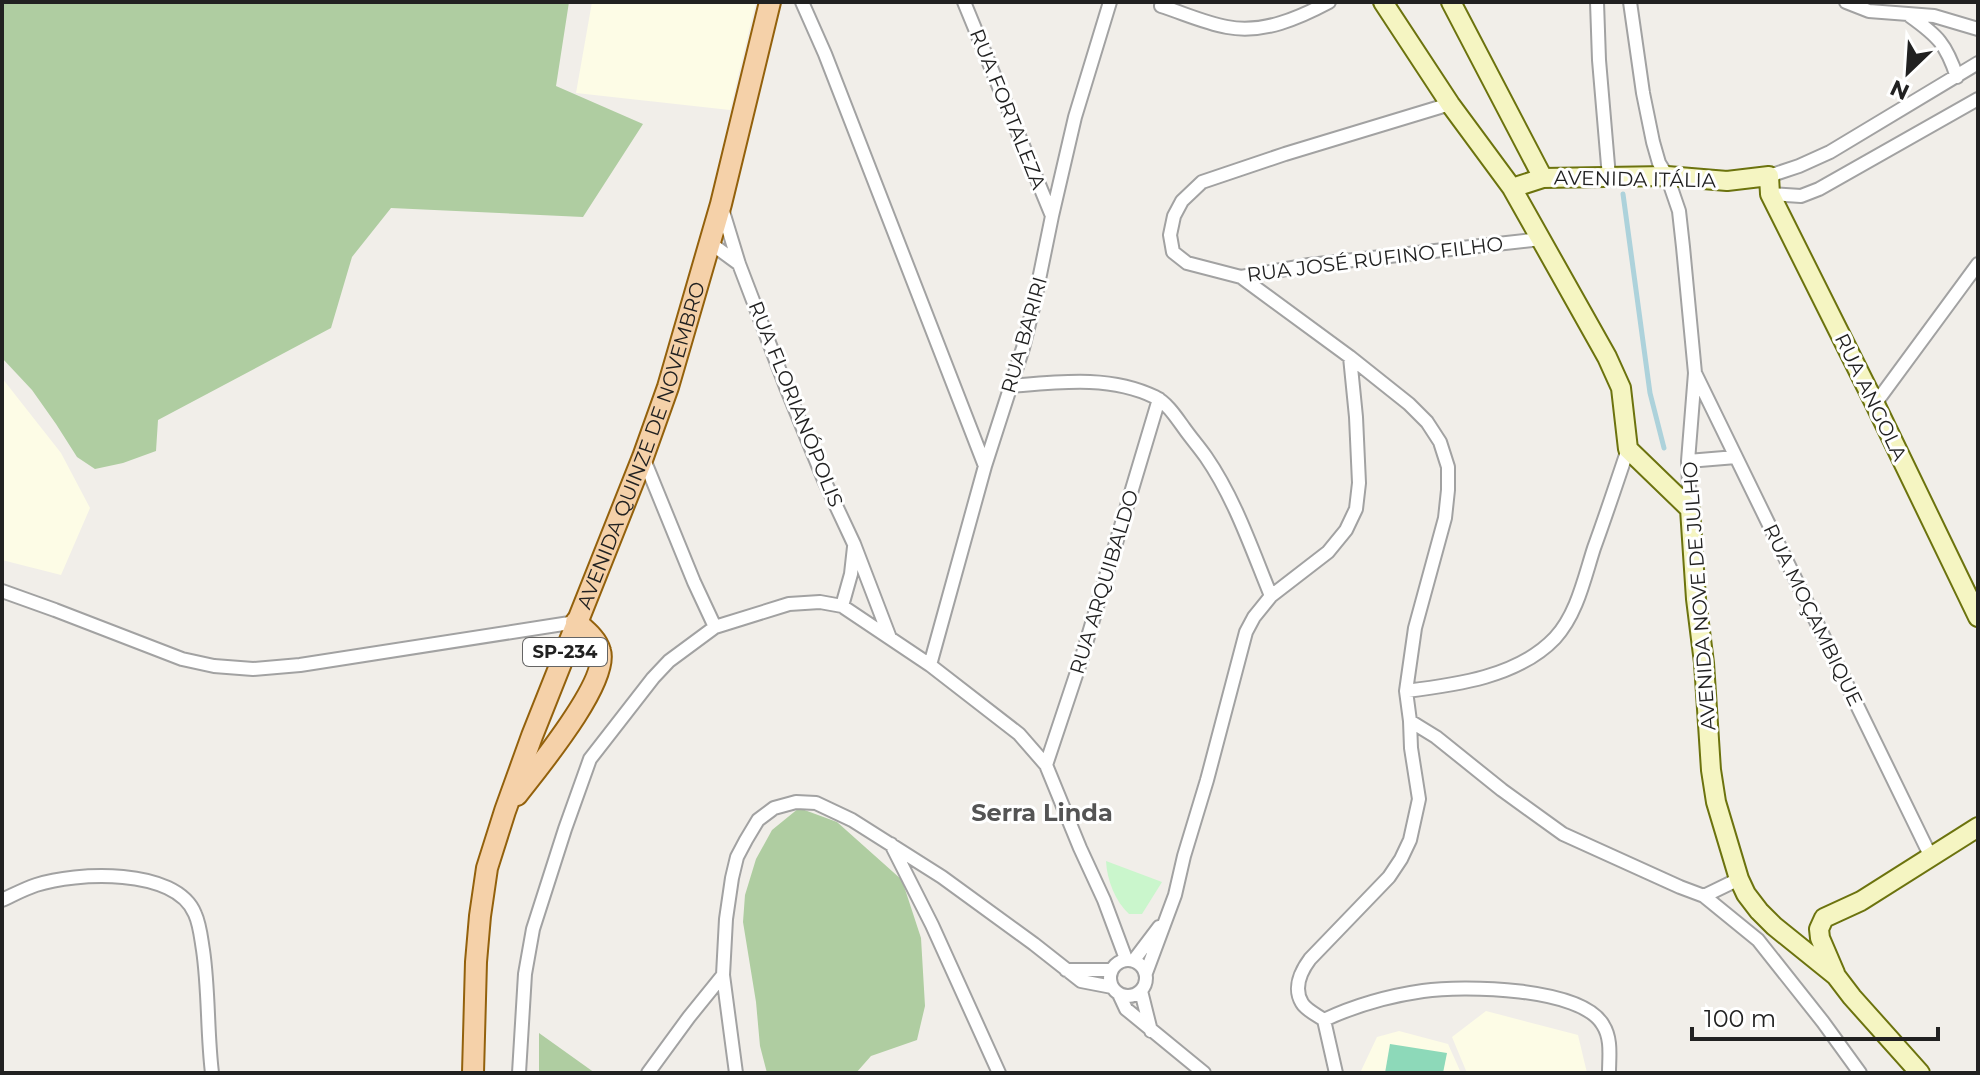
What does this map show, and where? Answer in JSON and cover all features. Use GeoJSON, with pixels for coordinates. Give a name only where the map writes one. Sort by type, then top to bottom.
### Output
{"type":"FeatureCollection","features":[{"type":"Feature","properties":{"kind":"main road","name":"AVENIDA QUINZE DE NOVEMBRO"},"geometry":{"type":"LineString","coordinates":[[473,1073],[474,1000],[487,868],[505,811],[576,622],[643,457],[671,375],[721,204],[770,2]]}},
{"type":"Feature","properties":{"kind":"main road"},"geometry":{"type":"LineString","coordinates":[[1383,2],[1450,104],[1512,188],[1607,357],[1621,388],[1628,449],[1690,509]]}},
{"type":"Feature","properties":{"kind":"main road"},"geometry":{"type":"LineString","coordinates":[[1451,2],[1543,178]]}},
{"type":"Feature","properties":{"kind":"main road","name":"AVENIDA ITÁLIA"},"geometry":{"type":"LineString","coordinates":[[1512,188],[1543,178],[1667,176],[1770,185]]}},
{"type":"Feature","properties":{"kind":"main road","name":"RUA ANGOLA"},"geometry":{"type":"LineString","coordinates":[[1770,185],[1978,617]]}},
{"type":"Feature","properties":{"kind":"main road","name":"AVENIDA NOVE DE JULHO"},"geometry":{"type":"LineString","coordinates":[[1690,509],[1711,770],[1716,802],[1739,879],[1751,901],[1774,926],[1836,976],[1920,1073]]}},
{"type":"Feature","properties":{"kind":"main road"},"geometry":{"type":"LineString","coordinates":[[505,811],[577,714],[600,672],[600,651],[588,632],[576,622]]}},
{"type":"Feature","properties":{"kind":"main road"},"geometry":{"type":"LineString","coordinates":[[1836,976],[1820,938],[1819,929],[1824,918],[1861,901],[1978,827]]}},
{"type":"Feature","properties":{"kind":"street"},"geometry":{"type":"LineString","coordinates":[[802,2],[985,466]]}},
{"type":"Feature","properties":{"kind":"street","name":"RUA FORTALEZA"},"geometry":{"type":"LineString","coordinates":[[964,2],[1052,216]]}},
{"type":"Feature","properties":{"kind":"street","name":"RUA BARIRI"},"geometry":{"type":"LineString","coordinates":[[930,665],[985,466],[1023,348],[1075,117],[1110,2]]}},
{"type":"Feature","properties":{"kind":"street"},"geometry":{"type":"LineString","coordinates":[[1161,6],[1229,28],[1252,28],[1300,18],[1329,2]]}},
{"type":"Feature","properties":{"kind":"street"},"geometry":{"type":"LineString","coordinates":[[1597,2],[1609,177]]}},
{"type":"Feature","properties":{"kind":"street","name":"AVENIDA NOVE DE JULHO"},"geometry":{"type":"LineString","coordinates":[[1630,2],[1653,142],[1679,211],[1695,373],[1688,461],[1690,509]]}},
{"type":"Feature","properties":{"kind":"street"},"geometry":{"type":"LineString","coordinates":[[1846,2],[1869,11],[1934,16],[1978,29]]}},
{"type":"Feature","properties":{"kind":"street"},"geometry":{"type":"LineString","coordinates":[[1907,14],[1940,40],[1950,56],[1957,77]]}},
{"type":"Feature","properties":{"kind":"street"},"geometry":{"type":"LineString","coordinates":[[1770,185],[1978,63]]}},
{"type":"Feature","properties":{"kind":"street","name":"AVENIDA ITÁLIA"},"geometry":{"type":"LineString","coordinates":[[1770,185],[1801,196],[1819,189],[1978,99]]}},
{"type":"Feature","properties":{"kind":"street","name":"RUA JOSÉ RUFINO FILHO"},"geometry":{"type":"LineString","coordinates":[[1450,104],[1202,182],[1182,201],[1174,216],[1170,235],[1173,252],[1187,263],[1241,277],[1309,265],[1541,239]]}},
{"type":"Feature","properties":{"kind":"street","name":"RUA FLORIANÓPOLIS"},"geometry":{"type":"LineString","coordinates":[[721,204],[739,264],[786,387],[854,544],[890,638]]}},
{"type":"Feature","properties":{"kind":"street"},"geometry":{"type":"LineString","coordinates":[[709,242],[739,264]]}},
{"type":"Feature","properties":{"kind":"street"},"geometry":{"type":"LineString","coordinates":[[1875,404],[1978,264]]}},
{"type":"Feature","properties":{"kind":"street"},"geometry":{"type":"LineString","coordinates":[[1241,277],[1409,404],[1427,422],[1440,442],[1448,467],[1445,518],[1415,628],[1406,691],[1419,799],[1417,815],[1406,850],[1389,877],[1310,959],[1298,980],[1298,994],[1303,1005],[1324,1020],[1336,1073]]}},
{"type":"Feature","properties":{"kind":"street"},"geometry":{"type":"LineString","coordinates":[[736,1073],[723,975],[732,878],[737,857],[758,820],[774,808],[796,802],[816,803],[891,844],[942,877],[1081,981],[1130,996],[1141,991],[1169,915],[1246,632],[1271,596],[1328,552],[1346,530],[1356,509],[1359,469],[1350,357]]}},
{"type":"Feature","properties":{"kind":"street","name":"RUA MOÇAMBIQUE"},"geometry":{"type":"LineString","coordinates":[[1695,373],[1931,857]]}},
{"type":"Feature","properties":{"kind":"street"},"geometry":{"type":"LineString","coordinates":[[1010,386],[1061,381],[1110,383],[1137,389],[1159,399],[1208,459],[1242,526],[1271,596]]}},
{"type":"Feature","properties":{"kind":"street","name":"RUA ARQUIBALDO"},"geometry":{"type":"LineString","coordinates":[[1046,765],[1081,660],[1159,399]]}},
{"type":"Feature","properties":{"kind":"street"},"geometry":{"type":"LineString","coordinates":[[1406,691],[1477,681],[1535,654],[1554,639],[1569,620],[1628,449]]}},
{"type":"Feature","properties":{"kind":"street"},"geometry":{"type":"LineString","coordinates":[[643,457],[715,627]]}},
{"type":"Feature","properties":{"kind":"street"},"geometry":{"type":"LineString","coordinates":[[1688,461],[1736,457]]}},
{"type":"Feature","properties":{"kind":"street"},"geometry":{"type":"LineString","coordinates":[[842,606],[851,574],[854,544]]}},
{"type":"Feature","properties":{"kind":"street"},"geometry":{"type":"LineString","coordinates":[[2,591],[182,659],[214,666],[253,669],[300,665],[576,622]]}},
{"type":"Feature","properties":{"kind":"street"},"geometry":{"type":"LineString","coordinates":[[519,1073],[525,974],[533,929],[590,759],[669,661],[715,627],[789,604],[820,602],[842,606],[930,665],[1019,734],[1046,765],[1108,909],[1122,963]]}},
{"type":"Feature","properties":{"kind":"street"},"geometry":{"type":"LineString","coordinates":[[1410,721],[1436,737],[1563,834],[1704,896],[1758,940],[1860,1073]]}},
{"type":"Feature","properties":{"kind":"street"},"geometry":{"type":"LineString","coordinates":[[891,844],[932,925],[999,1073]]}},
{"type":"Feature","properties":{"kind":"street"},"geometry":{"type":"LineString","coordinates":[[2,900],[37,885],[86,877],[147,880],[168,887],[185,899],[195,911],[200,929],[212,1073]]}},
{"type":"Feature","properties":{"kind":"street"},"geometry":{"type":"LineString","coordinates":[[1704,896],[1739,879]]}},
{"type":"Feature","properties":{"kind":"street"},"geometry":{"type":"LineString","coordinates":[[1169,915],[1109,979],[1126,1009],[1204,1073]]}},
{"type":"Feature","properties":{"kind":"street"},"geometry":{"type":"LineString","coordinates":[[1758,940],[1774,926]]}},
{"type":"Feature","properties":{"kind":"street"},"geometry":{"type":"LineString","coordinates":[[1066,970],[1122,963],[1141,965],[1146,973]]}},
{"type":"Feature","properties":{"kind":"street"},"geometry":{"type":"LineString","coordinates":[[648,1073],[723,975]]}},
{"type":"Feature","properties":{"kind":"street"},"geometry":{"type":"LineString","coordinates":[[1324,1020],[1349,1008],[1428,990],[1527,992],[1590,1011],[1602,1023],[1608,1036],[1609,1073]]}},
{"type":"Feature","properties":{"kind":"street"},"geometry":{"type":"LineString","coordinates":[[1141,991],[1151,1031]]}},
{"type":"Feature","properties":{"kind":"shaded area"},"geometry":{"type":"Polygon","coordinates":[[[592,2],[756,2],[730,110],[576,93],[592,2]]]}},
{"type":"Feature","properties":{"kind":"shaded area"},"geometry":{"type":"Polygon","coordinates":[[[2,378],[61,453],[90,508],[61,575],[2,560],[2,378]]]}},
{"type":"Feature","properties":{"kind":"shaded area"},"geometry":{"type":"Polygon","coordinates":[[[1486,1011],[1578,1035],[1587,1073],[1467,1073],[1452,1037],[1486,1011]]]}},
{"type":"Feature","properties":{"kind":"shaded area"},"geometry":{"type":"Polygon","coordinates":[[[1399,1031],[1448,1044],[1461,1073],[1360,1073],[1377,1037],[1399,1031]]]}},
{"type":"Feature","properties":{"kind":"green space"},"geometry":{"type":"Polygon","coordinates":[[[2,2],[569,2],[556,86],[643,124],[583,217],[391,208],[352,257],[331,328],[158,420],[156,451],[95,469],[77,457],[32,390],[2,358],[2,2]]]}},
{"type":"Feature","properties":{"kind":"green space"},"geometry":{"type":"Polygon","coordinates":[[[799,808],[837,822],[902,880],[921,938],[925,1006],[917,1040],[871,1056],[856,1073],[767,1073],[760,1046],[743,922],[745,895],[756,859],[772,830],[799,808]]]}},
{"type":"Feature","properties":{"kind":"green space"},"geometry":{"type":"Polygon","coordinates":[[[1106,861],[1162,882],[1142,914],[1129,914],[1120,903],[1110,883],[1106,861]]]}},
{"type":"Feature","properties":{"kind":"green space"},"geometry":{"type":"Polygon","coordinates":[[[539,1033],[595,1073],[539,1073],[539,1033]]]}},
{"type":"Feature","properties":{"kind":"green space"},"geometry":{"type":"Polygon","coordinates":[[[1390,1044],[1447,1053],[1443,1073],[1385,1073],[1390,1044]]]}},
{"type":"Feature","properties":{"kind":"waterway"},"geometry":{"type":"LineString","coordinates":[[1623,194],[1650,393],[1664,448]]}},
{"type":"Feature","properties":{"kind":"district","name":"Serra Linda"},"geometry":{"type":"Point","coordinates":[1042,813]}}]}
